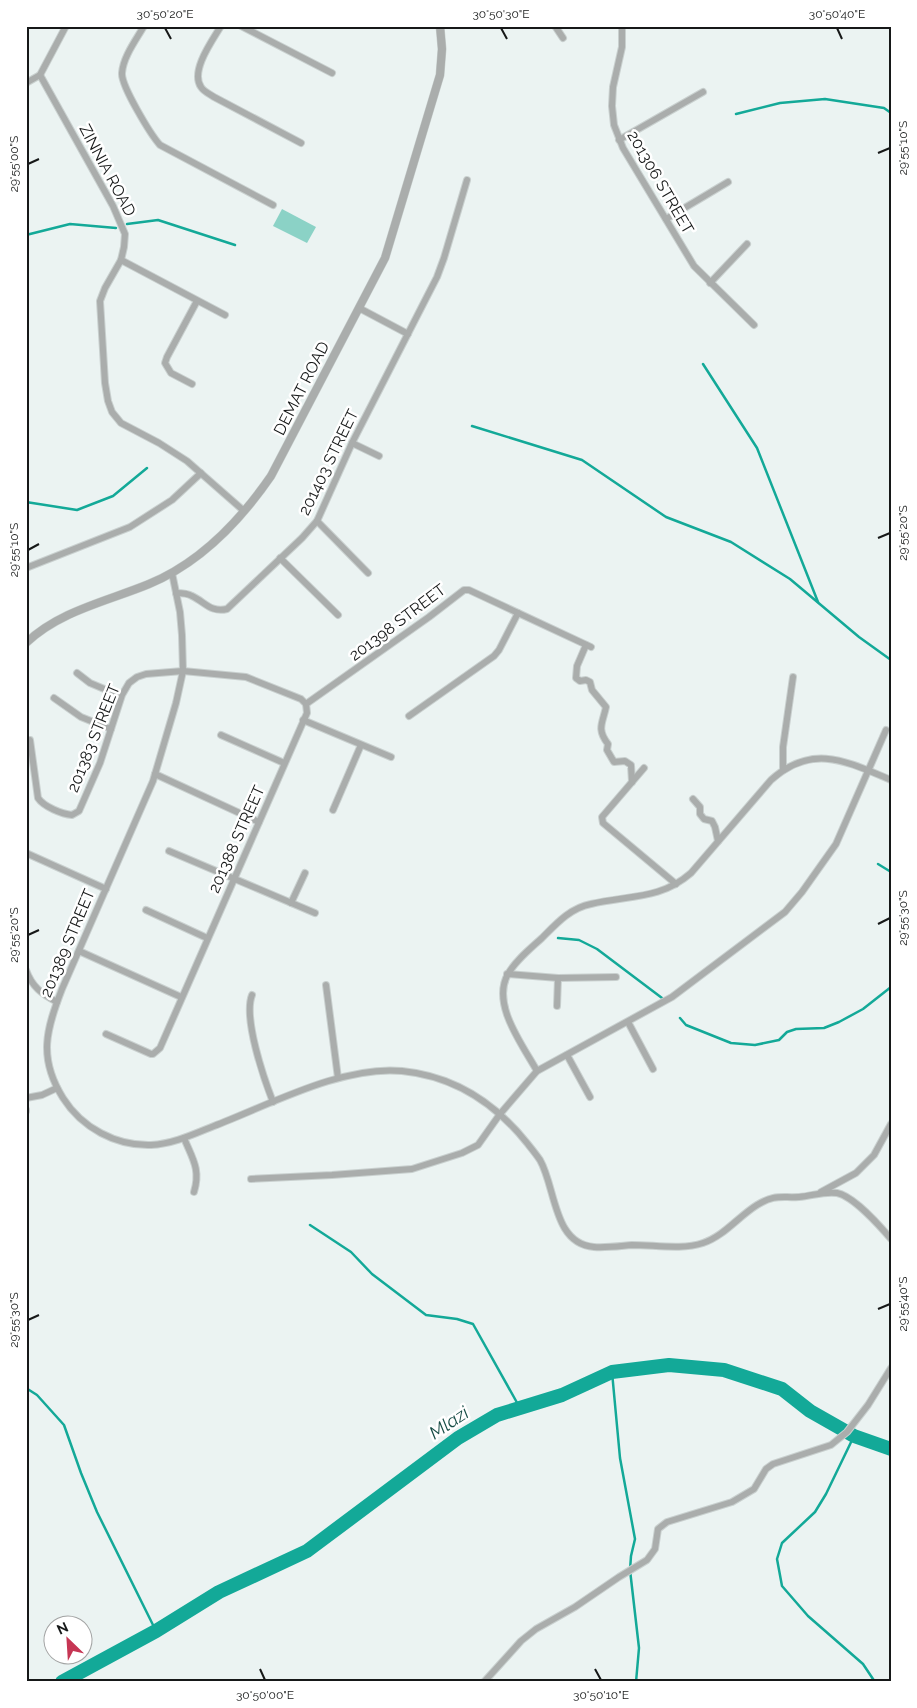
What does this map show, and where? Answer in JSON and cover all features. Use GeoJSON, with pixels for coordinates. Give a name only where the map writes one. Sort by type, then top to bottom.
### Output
{"type":"FeatureCollection","features":[{"type":"Feature","properties":{"kind":"street"},"geometry":{"type":"LineString","coordinates":[[26,84],[40,74],[66,26]]}},
{"type":"Feature","properties":{"kind":"street"},"geometry":{"type":"LineString","coordinates":[[144,26],[123,65],[122,77],[152,135],[160,145],[273,205]]}},
{"type":"Feature","properties":{"kind":"street"},"geometry":{"type":"LineString","coordinates":[[221,26],[199,67],[198,76],[202,88],[214,97],[301,143]]}},
{"type":"Feature","properties":{"kind":"street"},"geometry":{"type":"LineString","coordinates":[[241,26],[332,73]]}},
{"type":"Feature","properties":{"kind":"street","name":"DEMAT ROAD"},"geometry":{"type":"LineString","coordinates":[[26,643],[65,616],[172,573],[214,542],[254,501],[278,462],[385,258],[391,243],[436,91],[442,60],[440,26]]}},
{"type":"Feature","properties":{"kind":"street"},"geometry":{"type":"LineString","coordinates":[[555,26],[563,38]]}},
{"type":"Feature","properties":{"kind":"street","name":"201306 STREET"},"geometry":{"type":"LineString","coordinates":[[622,26],[622,47],[612,86],[614,125],[619,140],[694,266],[754,324]]}},
{"type":"Feature","properties":{"kind":"street","name":"ZINNIA ROAD"},"geometry":{"type":"LineString","coordinates":[[40,74],[113,206],[125,234],[121,260],[100,301],[105,383],[110,407],[121,423],[172,451],[201,473],[244,511]]}},
{"type":"Feature","properties":{"kind":"street"},"geometry":{"type":"LineString","coordinates":[[619,140],[703,92]]}},
{"type":"Feature","properties":{"kind":"street","name":"201403 STREET"},"geometry":{"type":"LineString","coordinates":[[176,593],[193,596],[217,611],[227,610],[317,521],[352,443],[430,292],[442,264],[467,180]]}},
{"type":"Feature","properties":{"kind":"street"},"geometry":{"type":"LineString","coordinates":[[666,219],[728,182]]}},
{"type":"Feature","properties":{"kind":"street"},"geometry":{"type":"LineString","coordinates":[[710,283],[747,244]]}},
{"type":"Feature","properties":{"kind":"street"},"geometry":{"type":"LineString","coordinates":[[121,260],[197,302],[225,315]]}},
{"type":"Feature","properties":{"kind":"street"},"geometry":{"type":"LineString","coordinates":[[192,384],[171,373],[165,363],[197,302]]}},
{"type":"Feature","properties":{"kind":"street"},"geometry":{"type":"LineString","coordinates":[[359,308],[408,334]]}},
{"type":"Feature","properties":{"kind":"street"},"geometry":{"type":"LineString","coordinates":[[352,443],[380,456]]}},
{"type":"Feature","properties":{"kind":"street"},"geometry":{"type":"LineString","coordinates":[[26,568],[130,527],[172,500],[201,473]]}},
{"type":"Feature","properties":{"kind":"street"},"geometry":{"type":"LineString","coordinates":[[317,521],[368,573]]}},
{"type":"Feature","properties":{"kind":"street"},"geometry":{"type":"LineString","coordinates":[[280,558],[338,615]]}},
{"type":"Feature","properties":{"kind":"street","name":"201389 STREET"},"geometry":{"type":"LineString","coordinates":[[172,573],[182,623],[182,670],[176,702],[155,774],[49,1024],[46,1049],[50,1072],[57,1088],[75,1114],[100,1132],[114,1139],[126,1143],[153,1145],[184,1138],[338,1078],[370,1071],[388,1070],[422,1074],[471,1092],[515,1127],[539,1158],[546,1172],[561,1223],[567,1233],[580,1244],[594,1247],[702,1244],[771,1198],[783,1196],[800,1197],[820,1193]]}},
{"type":"Feature","properties":{"kind":"street","name":"201398 STREET"},"geometry":{"type":"LineString","coordinates":[[306,704],[464,590],[469,590],[588,646],[577,666],[576,678],[580,681],[586,680],[590,682],[592,690],[606,707],[601,720],[603,738],[608,744],[607,750],[614,762],[625,761],[631,765],[632,782]]}},
{"type":"Feature","properties":{"kind":"street"},"geometry":{"type":"LineString","coordinates":[[409,716],[494,656],[500,650],[518,613]]}},
{"type":"Feature","properties":{"kind":"street"},"geometry":{"type":"LineString","coordinates":[[182,670],[246,677],[302,699],[306,704]]}},
{"type":"Feature","properties":{"kind":"street","name":"201383 STREET"},"geometry":{"type":"LineString","coordinates":[[30,740],[40,802],[72,815],[78,811],[96,771],[121,696],[129,683],[146,674],[182,670]]}},
{"type":"Feature","properties":{"kind":"street"},"geometry":{"type":"LineString","coordinates":[[77,672],[90,683],[121,696]]}},
{"type":"Feature","properties":{"kind":"street"},"geometry":{"type":"LineString","coordinates":[[783,770],[783,747],[793,677]]}},
{"type":"Feature","properties":{"kind":"street"},"geometry":{"type":"LineString","coordinates":[[54,698],[85,719],[111,729]]}},
{"type":"Feature","properties":{"kind":"street","name":"201388 STREET"},"geometry":{"type":"LineString","coordinates":[[106,1034],[139,1050],[153,1054],[160,1048],[304,720],[306,704]]}},
{"type":"Feature","properties":{"kind":"street"},"geometry":{"type":"LineString","coordinates":[[304,720],[391,757]]}},
{"type":"Feature","properties":{"kind":"street"},"geometry":{"type":"LineString","coordinates":[[251,1179],[418,1168],[462,1153],[478,1145],[500,1114],[537,1071],[672,997],[785,912],[836,844],[886,730]]}},
{"type":"Feature","properties":{"kind":"street"},"geometry":{"type":"LineString","coordinates":[[221,735],[284,763]]}},
{"type":"Feature","properties":{"kind":"street"},"geometry":{"type":"LineString","coordinates":[[333,810],[361,745]]}},
{"type":"Feature","properties":{"kind":"street"},"geometry":{"type":"LineString","coordinates":[[537,1071],[504,1008],[502,991],[508,974],[515,964],[559,921],[578,908],[590,904],[657,893],[676,884],[690,873],[771,780],[783,770],[804,760],[831,759],[868,770],[891,780]]}},
{"type":"Feature","properties":{"kind":"street"},"geometry":{"type":"LineString","coordinates":[[644,768],[602,817],[602,820],[603,823],[676,884]]}},
{"type":"Feature","properties":{"kind":"street"},"geometry":{"type":"LineString","coordinates":[[155,774],[259,822]]}},
{"type":"Feature","properties":{"kind":"street"},"geometry":{"type":"LineString","coordinates":[[693,799],[700,807],[700,814],[704,819],[712,821],[718,841]]}},
{"type":"Feature","properties":{"kind":"street"},"geometry":{"type":"LineString","coordinates":[[169,851],[316,913]]}},
{"type":"Feature","properties":{"kind":"street"},"geometry":{"type":"LineString","coordinates":[[26,853],[106,889]]}},
{"type":"Feature","properties":{"kind":"street"},"geometry":{"type":"LineString","coordinates":[[291,903],[305,873]]}},
{"type":"Feature","properties":{"kind":"street"},"geometry":{"type":"LineString","coordinates":[[146,910],[207,938]]}},
{"type":"Feature","properties":{"kind":"street"},"geometry":{"type":"LineString","coordinates":[[79,951],[182,997]]}},
{"type":"Feature","properties":{"kind":"street"},"geometry":{"type":"LineString","coordinates":[[26,970],[34,986],[57,1002]]}},
{"type":"Feature","properties":{"kind":"street"},"geometry":{"type":"LineString","coordinates":[[508,974],[558,978],[616,977]]}},
{"type":"Feature","properties":{"kind":"street"},"geometry":{"type":"LineString","coordinates":[[557,1006],[558,978]]}},
{"type":"Feature","properties":{"kind":"street"},"geometry":{"type":"LineString","coordinates":[[326,985],[338,1078]]}},
{"type":"Feature","properties":{"kind":"street"},"geometry":{"type":"LineString","coordinates":[[252,995],[249,1006],[259,1063],[273,1102]]}},
{"type":"Feature","properties":{"kind":"street"},"geometry":{"type":"LineString","coordinates":[[628,1022],[653,1069]]}},
{"type":"Feature","properties":{"kind":"street"},"geometry":{"type":"LineString","coordinates":[[567,1055],[590,1097]]}},
{"type":"Feature","properties":{"kind":"street"},"geometry":{"type":"LineString","coordinates":[[26,1098],[42,1095],[57,1088]]}},
{"type":"Feature","properties":{"kind":"street"},"geometry":{"type":"LineString","coordinates":[[820,1193],[856,1173],[874,1155],[891,1124]]}},
{"type":"Feature","properties":{"kind":"street"},"geometry":{"type":"LineString","coordinates":[[184,1138],[198,1174],[194,1192]]}},
{"type":"Feature","properties":{"kind":"street"},"geometry":{"type":"LineString","coordinates":[[820,1193],[836,1193],[847,1196],[891,1239]]}},
{"type":"Feature","properties":{"kind":"street"},"geometry":{"type":"LineString","coordinates":[[484,1682],[521,1642],[536,1629],[647,1560],[655,1549],[658,1529],[662,1525],[732,1502],[754,1489],[766,1469],[773,1464],[822,1448],[837,1440],[847,1432],[868,1405],[891,1368]]}},
{"type":"Feature","properties":{"kind":"green space"},"geometry":{"type":"Polygon","coordinates":[[[282,209],[316,227],[307,243],[273,226],[282,209]]]}},
{"type":"Feature","properties":{"kind":"waterway"},"geometry":{"type":"LineString","coordinates":[[736,114],[780,103],[825,99],[884,108],[891,113]]}},
{"type":"Feature","properties":{"kind":"waterway"},"geometry":{"type":"LineString","coordinates":[[127,224],[158,220],[235,245]]}},
{"type":"Feature","properties":{"kind":"waterway"},"geometry":{"type":"LineString","coordinates":[[26,235],[70,224],[116,228]]}},
{"type":"Feature","properties":{"kind":"waterway"},"geometry":{"type":"LineString","coordinates":[[703,364],[757,448],[818,602]]}},
{"type":"Feature","properties":{"kind":"waterway"},"geometry":{"type":"LineString","coordinates":[[472,426],[582,460],[666,517],[731,542],[790,579],[859,637],[891,660]]}},
{"type":"Feature","properties":{"kind":"waterway"},"geometry":{"type":"LineString","coordinates":[[26,502],[77,510],[113,496],[147,468]]}},
{"type":"Feature","properties":{"kind":"waterway"},"geometry":{"type":"LineString","coordinates":[[878,864],[891,872]]}},
{"type":"Feature","properties":{"kind":"waterway"},"geometry":{"type":"LineString","coordinates":[[558,938],[579,940],[597,949],[662,998]]}},
{"type":"Feature","properties":{"kind":"waterway"},"geometry":{"type":"LineString","coordinates":[[680,1018],[686,1025],[731,1043],[755,1045],[779,1040],[787,1032],[796,1029],[824,1028],[839,1022],[863,1009],[891,987]]}},
{"type":"Feature","properties":{"kind":"waterway"},"geometry":{"type":"LineString","coordinates":[[310,1225],[351,1252],[372,1274],[426,1315],[457,1319],[473,1324],[520,1408]]}},
{"type":"Feature","properties":{"kind":"waterway","name":"Mlazi"},"geometry":{"type":"LineString","coordinates":[[62,1682],[156,1631],[219,1592],[307,1551],[458,1438],[497,1415],[562,1395],[612,1372],[669,1365],[724,1370],[782,1389],[810,1411],[854,1436],[891,1449]]}},
{"type":"Feature","properties":{"kind":"waterway"},"geometry":{"type":"LineString","coordinates":[[612,1372],[620,1458],[635,1539],[630,1570],[639,1648],[636,1682]]}},
{"type":"Feature","properties":{"kind":"waterway"},"geometry":{"type":"LineString","coordinates":[[26,1388],[37,1395],[64,1425],[97,1512],[156,1631]]}},
{"type":"Feature","properties":{"kind":"waterway"},"geometry":{"type":"LineString","coordinates":[[854,1436],[826,1494],[815,1512],[782,1543],[777,1559],[782,1586],[808,1616],[863,1664],[875,1682]]}},
{"type":"Feature","properties":{"kind":"waterway"},"geometry":{"type":"LineString","coordinates":[[77,1674],[82,1682]]}}]}
